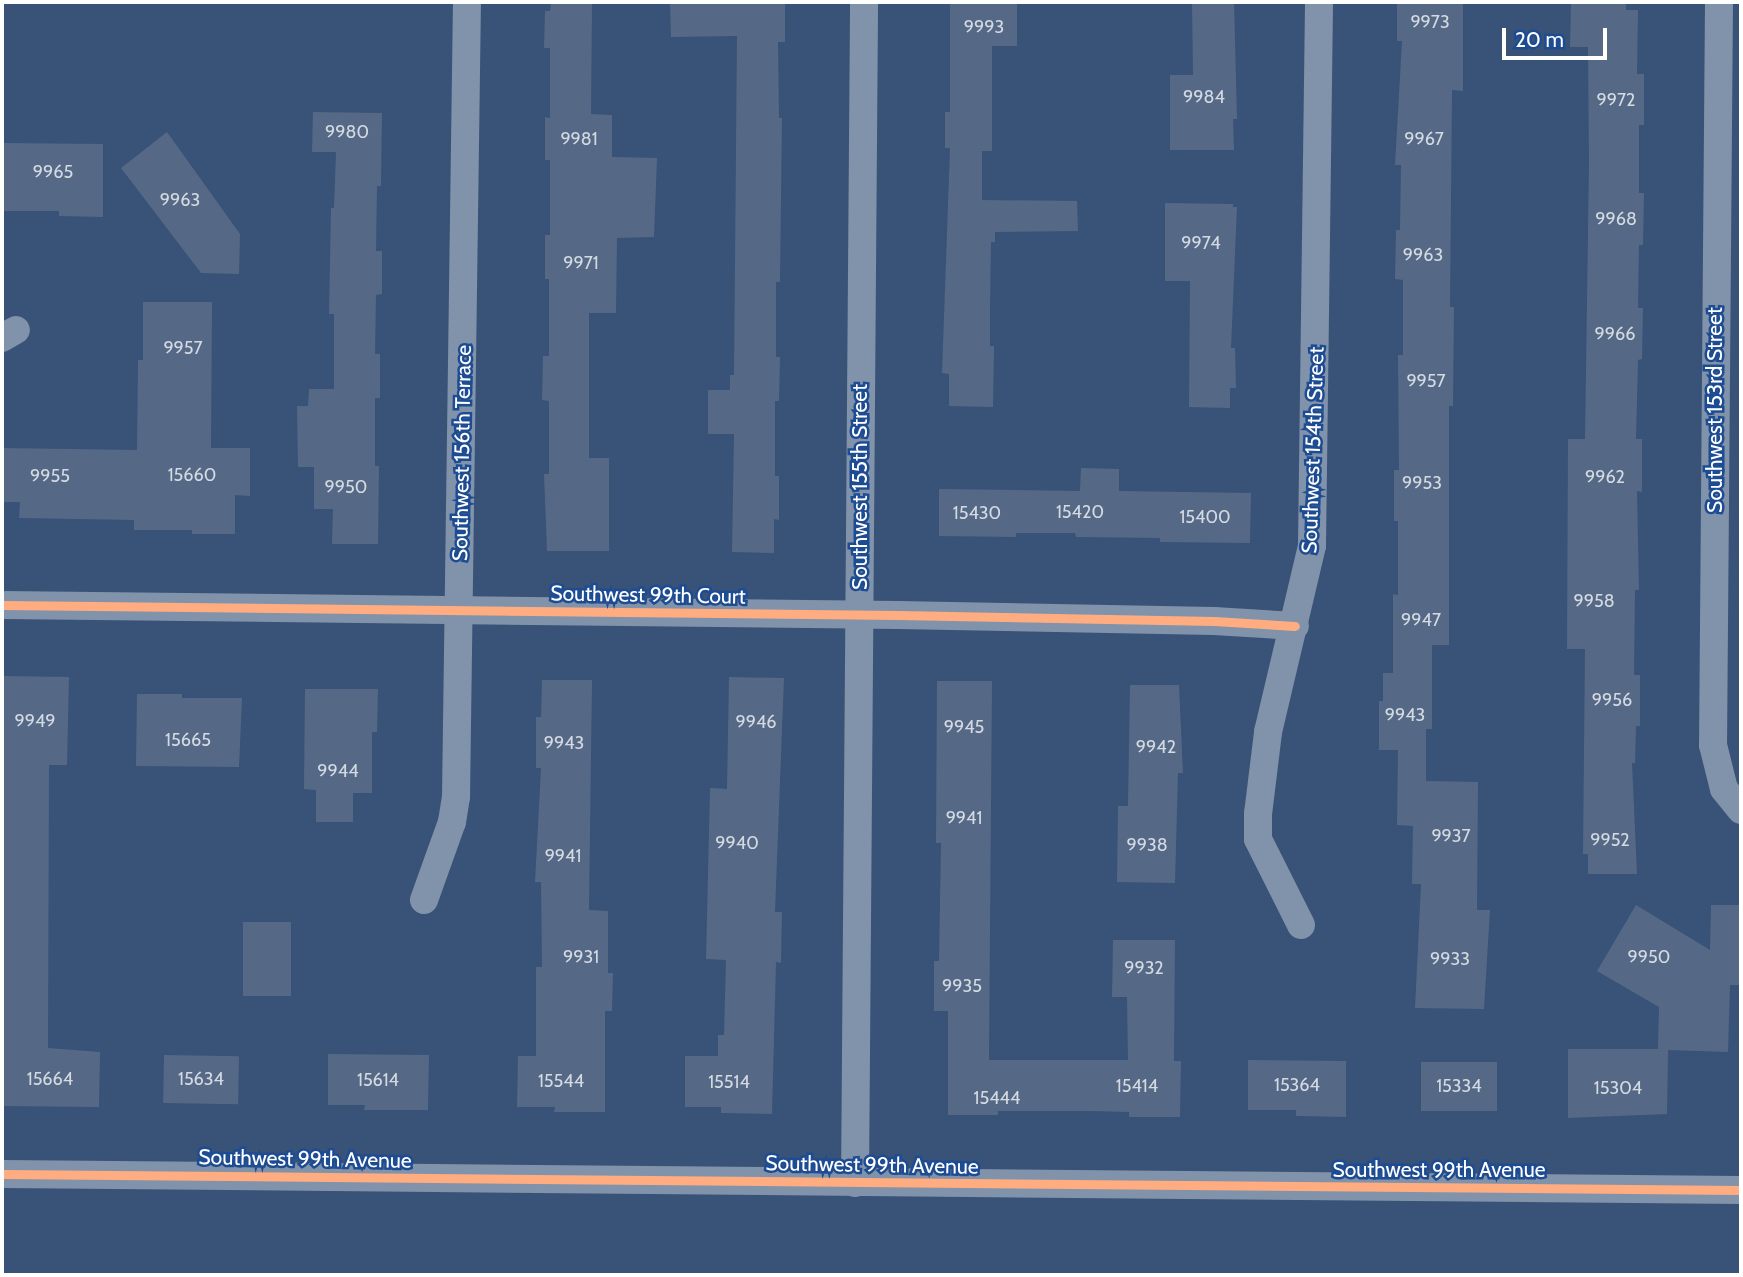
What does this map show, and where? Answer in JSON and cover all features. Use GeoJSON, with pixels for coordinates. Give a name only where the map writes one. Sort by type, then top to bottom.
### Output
{"type":"FeatureCollection","features":[{"type":"Feature","properties":{"kind":"street","name":"Southwest 156th Terrace"},"geometry":{"type":"LineString","coordinates":[[424,900],[452,822],[456,797],[461,610],[467,2]]}},
{"type":"Feature","properties":{"kind":"street","name":"Southwest 155th Street"},"geometry":{"type":"LineString","coordinates":[[855,1183],[864,2]]}},
{"type":"Feature","properties":{"kind":"street","name":"Southwest 154th Street"},"geometry":{"type":"LineString","coordinates":[[1301,925],[1258,839],[1259,786],[1268,732],[1311,556],[1315,507],[1319,2]]}},
{"type":"Feature","properties":{"kind":"street","name":"Southwest 153rd Street"},"geometry":{"type":"LineString","coordinates":[[1719,2],[1713,745],[1724,789],[1741,810]]}},
{"type":"Feature","properties":{"kind":"street","name":"Southwest 99th Court"},"geometry":{"type":"LineString","coordinates":[[2,605],[859,614],[1235,621],[1295,626]]}},
{"type":"Feature","properties":{"kind":"street","name":"Southwest 99th Avenue"},"geometry":{"type":"LineString","coordinates":[[2,1174],[1741,1189]]}},
{"type":"Feature","properties":{"kind":"building"},"geometry":{"type":"Polygon","coordinates":[[[551,2],[592,2],[591,114],[612,115],[612,157],[657,158],[654,237],[617,238],[616,313],[589,313],[589,458],[609,458],[609,551],[547,551],[544,474],[549,474],[549,401],[542,400],[543,356],[549,356],[549,279],[545,279],[545,235],[550,235],[550,160],[545,160],[545,117],[550,118],[550,48],[544,48],[545,11],[550,11],[551,2]]]}},
{"type":"Feature","properties":{"kind":"building"},"geometry":{"type":"Polygon","coordinates":[[[670,2],[785,2],[785,42],[778,42],[779,118],[782,118],[780,282],[776,282],[776,357],[780,357],[779,401],[775,401],[775,476],[779,476],[779,520],[774,519],[774,553],[732,552],[734,434],[708,434],[708,390],[730,390],[730,375],[734,375],[737,36],[671,37],[670,2]]]}},
{"type":"Feature","properties":{"kind":"building"},"geometry":{"type":"Polygon","coordinates":[[[950,2],[1017,2],[1017,46],[992,46],[992,151],[982,151],[982,200],[1077,201],[1078,231],[995,232],[995,242],[991,242],[990,309],[990,346],[994,346],[993,407],[949,406],[949,374],[942,373],[950,148],[945,148],[945,112],[950,112],[950,2]]]}},
{"type":"Feature","properties":{"kind":"building"},"geometry":{"type":"Polygon","coordinates":[[[1192,2],[1234,2],[1237,119],[1233,119],[1234,150],[1170,150],[1170,75],[1193,75],[1192,2]]]}},
{"type":"Feature","properties":{"kind":"building"},"geometry":{"type":"Polygon","coordinates":[[[1397,2],[1463,2],[1463,91],[1452,90],[1450,307],[1454,307],[1453,406],[1449,406],[1449,645],[1432,645],[1432,729],[1426,729],[1426,781],[1478,782],[1477,910],[1490,910],[1484,1009],[1415,1008],[1421,884],[1412,884],[1413,826],[1397,825],[1398,750],[1379,750],[1379,701],[1383,701],[1383,673],[1393,673],[1393,594],[1398,595],[1398,521],[1394,521],[1394,470],[1399,470],[1398,355],[1403,355],[1403,280],[1395,279],[1396,230],[1400,230],[1401,165],[1395,165],[1402,41],[1397,41],[1397,2]]]}},
{"type":"Feature","properties":{"kind":"building"},"geometry":{"type":"Polygon","coordinates":[[[1571,2],[1626,2],[1626,10],[1638,10],[1637,74],[1644,74],[1644,125],[1639,125],[1639,193],[1644,193],[1643,245],[1639,245],[1638,308],[1643,308],[1642,359],[1638,360],[1636,439],[1642,439],[1642,492],[1637,491],[1639,590],[1635,590],[1634,675],[1640,675],[1640,726],[1636,726],[1635,763],[1632,763],[1637,874],[1588,874],[1588,854],[1583,854],[1585,649],[1567,649],[1568,439],[1585,439],[1589,162],[1588,47],[1570,47],[1571,2]]]}},
{"type":"Feature","properties":{"kind":"building"},"geometry":{"type":"Polygon","coordinates":[[[313,112],[382,113],[381,186],[377,186],[376,251],[382,251],[382,294],[376,295],[375,354],[380,354],[380,398],[375,398],[375,466],[379,466],[378,544],[332,544],[333,509],[314,509],[314,467],[298,467],[297,406],[308,406],[309,389],[334,389],[334,314],[329,314],[331,208],[334,208],[336,152],[312,152],[313,112]]]}},
{"type":"Feature","properties":{"kind":"building"},"geometry":{"type":"Polygon","coordinates":[[[167,132],[240,234],[239,274],[201,273],[121,168],[167,132]]]}},
{"type":"Feature","properties":{"kind":"building"},"geometry":{"type":"Polygon","coordinates":[[[2,143],[103,144],[103,217],[59,216],[59,211],[2,211],[2,143]]]}},
{"type":"Feature","properties":{"kind":"building"},"geometry":{"type":"Polygon","coordinates":[[[1165,203],[1233,204],[1233,207],[1237,207],[1231,348],[1235,348],[1236,388],[1230,388],[1230,408],[1189,407],[1190,281],[1165,281],[1165,203]]]}},
{"type":"Feature","properties":{"kind":"building"},"geometry":{"type":"Polygon","coordinates":[[[143,302],[212,302],[211,448],[250,448],[250,496],[235,495],[235,534],[192,534],[192,530],[134,530],[134,520],[19,518],[20,502],[2,502],[2,448],[137,450],[138,360],[143,360],[143,302]]]}},
{"type":"Feature","properties":{"kind":"building"},"geometry":{"type":"Polygon","coordinates":[[[1081,468],[1119,469],[1119,491],[1251,493],[1250,543],[1160,542],[1160,538],[1076,537],[1075,533],[1016,533],[1016,537],[939,536],[939,489],[1080,491],[1081,468]]]}},
{"type":"Feature","properties":{"kind":"building"},"geometry":{"type":"Polygon","coordinates":[[[2,676],[69,677],[67,765],[49,765],[48,1048],[100,1052],[99,1107],[2,1106],[2,676]]]}},
{"type":"Feature","properties":{"kind":"building"},"geometry":{"type":"Polygon","coordinates":[[[729,677],[784,678],[775,912],[782,912],[781,963],[776,962],[772,1114],[721,1113],[721,1107],[685,1107],[685,1056],[718,1056],[718,1035],[724,1035],[726,960],[706,959],[710,788],[727,789],[729,677]]]}},
{"type":"Feature","properties":{"kind":"building"},"geometry":{"type":"Polygon","coordinates":[[[542,680],[592,680],[589,910],[608,911],[608,973],[613,973],[612,1011],[605,1011],[605,1112],[554,1112],[555,1107],[517,1107],[518,1056],[536,1056],[536,967],[542,967],[541,882],[535,882],[541,768],[536,768],[536,717],[541,717],[542,680]]]}},
{"type":"Feature","properties":{"kind":"building"},"geometry":{"type":"Polygon","coordinates":[[[937,681],[992,681],[989,1060],[1128,1060],[1127,997],[1112,997],[1113,940],[1175,940],[1174,1061],[1181,1061],[1180,1117],[1129,1117],[1129,1112],[1093,1111],[998,1111],[998,1115],[948,1115],[948,1011],[934,1011],[934,961],[939,961],[941,843],[936,843],[937,681]]]}},
{"type":"Feature","properties":{"kind":"building"},"geometry":{"type":"Polygon","coordinates":[[[1130,685],[1179,685],[1183,773],[1178,773],[1175,883],[1117,882],[1118,806],[1128,806],[1130,685]]]}},
{"type":"Feature","properties":{"kind":"building"},"geometry":{"type":"Polygon","coordinates":[[[305,689],[378,689],[377,732],[372,732],[372,793],[353,793],[353,822],[316,822],[316,790],[304,789],[305,689]]]}},
{"type":"Feature","properties":{"kind":"building"},"geometry":{"type":"Polygon","coordinates":[[[137,694],[182,694],[182,698],[242,698],[239,767],[136,766],[137,694]]]}},
{"type":"Feature","properties":{"kind":"building"},"geometry":{"type":"Polygon","coordinates":[[[1636,905],[1710,950],[1711,905],[1741,905],[1741,985],[1730,985],[1728,1052],[1668,1050],[1667,1114],[1568,1118],[1568,1049],[1658,1049],[1659,1007],[1597,971],[1636,905]]]}},
{"type":"Feature","properties":{"kind":"building"},"geometry":{"type":"Polygon","coordinates":[[[243,922],[291,922],[291,996],[243,996],[243,922]]]}},
{"type":"Feature","properties":{"kind":"building"},"geometry":{"type":"Polygon","coordinates":[[[328,1054],[429,1055],[428,1110],[364,1110],[365,1105],[328,1105],[328,1054]]]}},
{"type":"Feature","properties":{"kind":"building"},"geometry":{"type":"Polygon","coordinates":[[[164,1055],[239,1056],[238,1104],[163,1103],[164,1055]]]}},
{"type":"Feature","properties":{"kind":"building"},"geometry":{"type":"Polygon","coordinates":[[[1248,1060],[1346,1061],[1346,1117],[1296,1116],[1296,1110],[1248,1110],[1248,1060]]]}},
{"type":"Feature","properties":{"kind":"building"},"geometry":{"type":"Polygon","coordinates":[[[1421,1062],[1497,1062],[1497,1111],[1421,1111],[1421,1062]]]}},
{"type":"Feature","properties":{"kind":"cycle path"},"geometry":{"type":"LineString","coordinates":[[2,605],[898,615],[1214,621],[1295,626]]}},
{"type":"Feature","properties":{"kind":"cycle path"},"geometry":{"type":"LineString","coordinates":[[2,1174],[1741,1190]]}}]}
